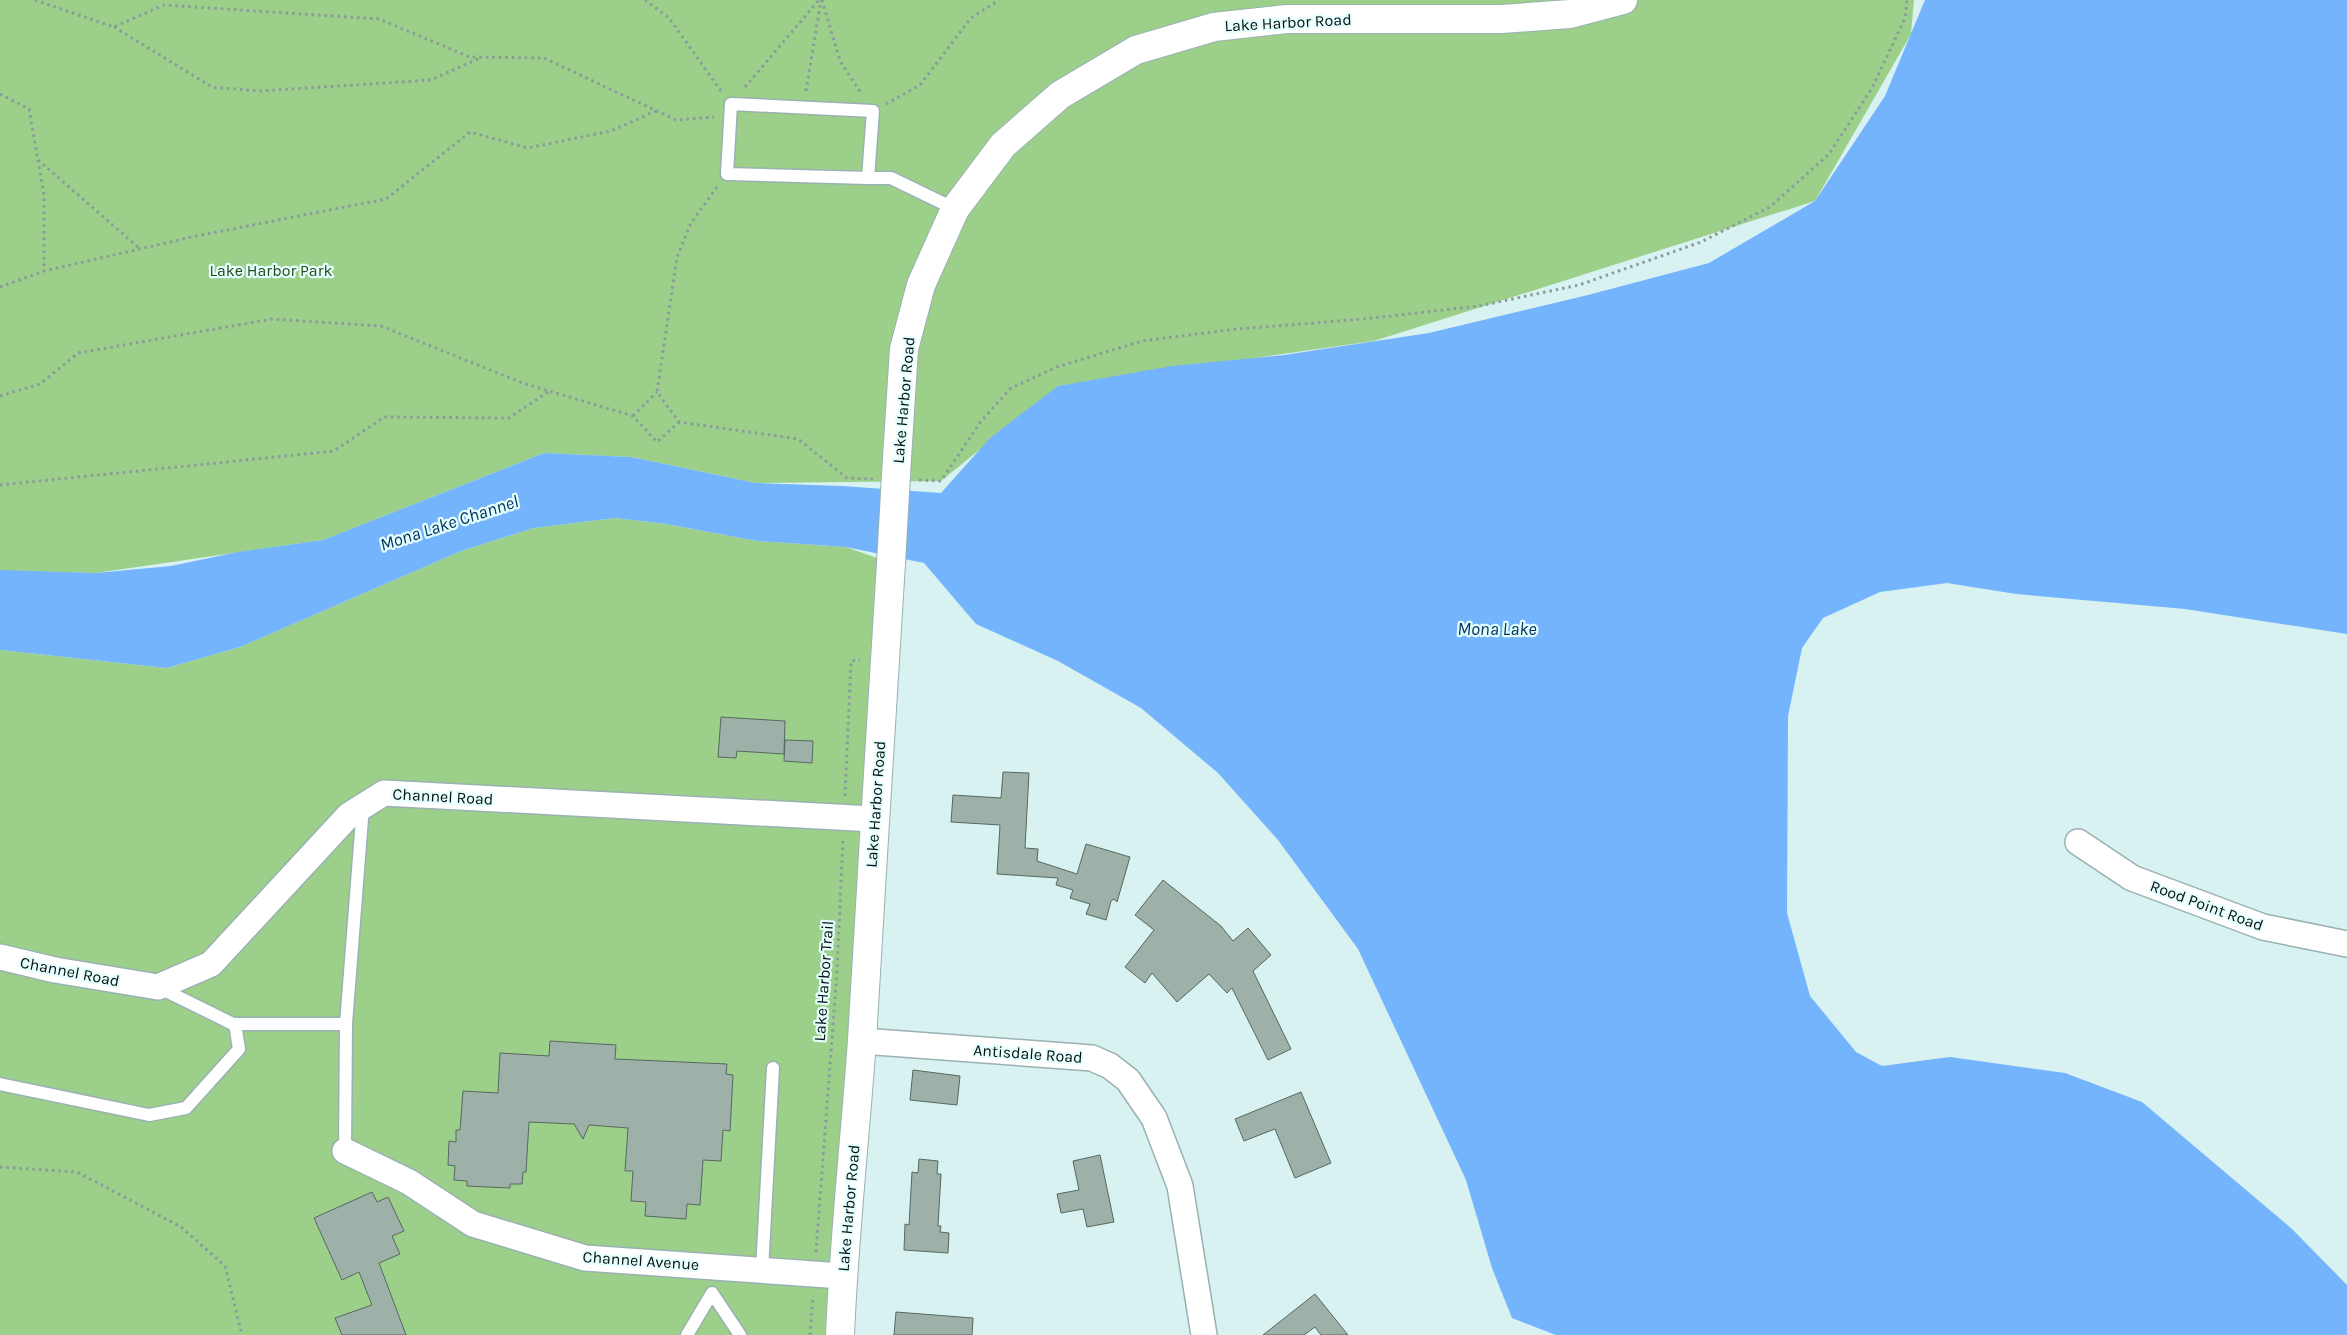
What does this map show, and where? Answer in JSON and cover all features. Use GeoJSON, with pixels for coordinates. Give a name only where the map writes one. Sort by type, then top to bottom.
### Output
{"type":"FeatureCollection","features":[{"type":"Feature","properties":{"kind":"street","name":"Lake Harbor Road"},"geometry":{"type":"LineString","coordinates":[[840,1335],[842,1276],[862,1041],[904,349],[921,285],[955,209],[1003,145],[1060,95],[1136,50],[1214,27],[1278,20],[1379,18],[1502,19],[1570,14],[1623,0]]}},
{"type":"Feature","properties":{"kind":"street","name":"Channel Road"},"geometry":{"type":"LineString","coordinates":[[0,957],[55,970],[158,987],[211,964],[349,815],[384,793],[874,819]]}},
{"type":"Feature","properties":{"kind":"street","name":"Rood Point Road"},"geometry":{"type":"LineString","coordinates":[[2078,842],[2132,878],[2263,927],[2347,944]]}},
{"type":"Feature","properties":{"kind":"street","name":"Antisdale Road"},"geometry":{"type":"LineString","coordinates":[[862,1041],[1092,1058],[1110,1066],[1128,1080],[1154,1118],[1180,1186],[1204,1335]]}},
{"type":"Feature","properties":{"kind":"street","name":"Channel Avenue"},"geometry":{"type":"LineString","coordinates":[[345,1151],[409,1182],[474,1224],[585,1258],[842,1276]]}},
{"type":"Feature","properties":{"kind":"lane"},"geometry":{"type":"LineString","coordinates":[[868,178],[873,111],[803,108],[730,110],[727,174],[868,178],[890,178],[955,209]]}},
{"type":"Feature","properties":{"kind":"lane"},"geometry":{"type":"LineString","coordinates":[[345,1151],[346,1024],[363,806]]}},
{"type":"Feature","properties":{"kind":"lane"},"geometry":{"type":"LineString","coordinates":[[158,987],[235,1024],[346,1024]]}},
{"type":"Feature","properties":{"kind":"lane"},"geometry":{"type":"LineString","coordinates":[[0,1084],[149,1115],[186,1108],[239,1049],[235,1024]]}},
{"type":"Feature","properties":{"kind":"lane"},"geometry":{"type":"LineString","coordinates":[[762,1270],[773,1068]]}},
{"type":"Feature","properties":{"kind":"lane"},"geometry":{"type":"LineString","coordinates":[[687,1335],[712,1293],[714,1266]]}},
{"type":"Feature","properties":{"kind":"lane"},"geometry":{"type":"LineString","coordinates":[[712,1293],[740,1335]]}},
{"type":"Feature","properties":{"kind":"path"},"geometry":{"type":"LineString","coordinates":[[35,0],[114,27],[212,87],[259,92],[431,80],[483,57]]}},
{"type":"Feature","properties":{"kind":"path"},"geometry":{"type":"LineString","coordinates":[[645,0],[669,18],[730,110]]}},
{"type":"Feature","properties":{"kind":"path"},"geometry":{"type":"LineString","coordinates":[[114,27],[164,5],[379,19],[470,57],[544,58],[676,120],[730,110],[820,0]]}},
{"type":"Feature","properties":{"kind":"path"},"geometry":{"type":"LineString","coordinates":[[803,108],[820,0]]}},
{"type":"Feature","properties":{"kind":"path"},"geometry":{"type":"LineString","coordinates":[[820,0],[840,61],[873,111],[920,85],[971,18],[999,0]]}},
{"type":"Feature","properties":{"kind":"path"},"geometry":{"type":"LineString","coordinates":[[913,480],[941,481],[981,421],[1011,388],[1057,367],[1142,341],[1237,329],[1364,319],[1480,306],[1579,285],[1700,242],[1770,207],[1830,154],[1872,88],[1905,18],[1907,0]]}},
{"type":"Feature","properties":{"kind":"path"},"geometry":{"type":"LineString","coordinates":[[0,94],[29,109],[44,195],[44,271]]}},
{"type":"Feature","properties":{"kind":"path"},"geometry":{"type":"LineString","coordinates":[[0,287],[44,271],[139,249],[386,199],[470,132],[528,148],[611,131],[656,111]]}},
{"type":"Feature","properties":{"kind":"path"},"geometry":{"type":"LineString","coordinates":[[38,159],[139,249]]}},
{"type":"Feature","properties":{"kind":"path"},"geometry":{"type":"LineString","coordinates":[[633,416],[657,392],[677,257],[691,224],[727,174]]}},
{"type":"Feature","properties":{"kind":"path"},"geometry":{"type":"LineString","coordinates":[[0,396],[40,384],[78,353],[272,319],[381,326],[524,384],[633,416],[657,442],[679,422]]}},
{"type":"Feature","properties":{"kind":"path"},"geometry":{"type":"LineString","coordinates":[[0,485],[334,451],[384,418],[509,418],[549,391]]}},
{"type":"Feature","properties":{"kind":"path"},"geometry":{"type":"LineString","coordinates":[[657,392],[679,422],[798,439],[847,478],[875,479]]}},
{"type":"Feature","properties":{"kind":"path","name":"Lake Harbor Trail"},"geometry":{"type":"LineString","coordinates":[[810,1335],[837,972],[851,660],[885,660]]}},
{"type":"Feature","properties":{"kind":"path"},"geometry":{"type":"LineString","coordinates":[[0,1167],[77,1172],[181,1227],[224,1266],[242,1335]]}},
{"type":"Feature","properties":{"kind":"green space","name":"Lake Harbor Park"},"geometry":{"type":"Polygon","coordinates":[[[0,0],[1914,0],[1911,34],[1815,201],[1374,341],[1058,386],[941,481],[756,483],[631,457],[544,453],[323,540],[96,573],[0,571],[0,0]]]}},
{"type":"Feature","properties":{"kind":"green space"},"geometry":{"type":"Polygon","coordinates":[[[615,518],[666,524],[757,541],[846,547],[891,563],[838,1335],[0,1335],[0,650],[167,668],[240,647],[461,551],[534,528],[615,518]]]}},
{"type":"Feature","properties":{"kind":"water","name":"Mona Lake"},"geometry":{"type":"Polygon","coordinates":[[[1925,0],[2347,0],[2347,634],[2185,609],[2016,594],[1947,583],[1880,592],[1823,618],[1802,648],[1788,716],[1787,913],[1810,996],[1856,1052],[1882,1066],[1950,1057],[2065,1073],[2142,1102],[2292,1229],[2347,1285],[2347,1335],[1556,1335],[1512,1318],[1492,1268],[1466,1180],[1358,949],[1278,840],[1218,773],[1141,708],[1058,661],[976,624],[924,563],[846,547],[757,541],[666,524],[615,518],[534,528],[461,551],[240,647],[167,668],[0,650],[0,570],[96,573],[171,566],[238,552],[323,540],[544,453],[631,457],[756,483],[842,486],[941,493],[990,438],[1058,386],[1172,366],[1284,355],[1429,333],[1588,295],[1709,263],[1815,201],[1885,96],[1925,0]]]}},
{"type":"Feature","properties":{"kind":"building"},"geometry":{"type":"Polygon","coordinates":[[[721,717],[785,721],[784,754],[737,751],[736,758],[718,757],[721,717]]]}},
{"type":"Feature","properties":{"kind":"building"},"geometry":{"type":"Polygon","coordinates":[[[785,740],[813,741],[812,763],[784,761],[785,740]]]}},
{"type":"Feature","properties":{"kind":"building"},"geometry":{"type":"Polygon","coordinates":[[[1003,772],[1029,773],[1025,848],[1038,849],[1037,861],[1077,874],[1086,844],[1130,857],[1117,902],[1114,899],[1111,901],[1106,920],[1086,914],[1090,904],[1070,898],[1073,890],[1056,885],[1058,878],[997,874],[1000,825],[951,822],[953,795],[1001,798],[1003,772]]]}},
{"type":"Feature","properties":{"kind":"building"},"geometry":{"type":"Polygon","coordinates":[[[1163,880],[1221,926],[1233,941],[1248,928],[1271,955],[1253,971],[1291,1049],[1268,1060],[1232,988],[1227,993],[1209,974],[1177,1002],[1152,973],[1145,983],[1125,967],[1154,930],[1135,915],[1163,880]]]}},
{"type":"Feature","properties":{"kind":"building"},"geometry":{"type":"Polygon","coordinates":[[[550,1041],[616,1045],[615,1059],[727,1064],[726,1074],[733,1075],[730,1131],[723,1130],[721,1161],[703,1160],[700,1205],[687,1204],[686,1219],[645,1216],[646,1202],[631,1201],[633,1171],[625,1171],[628,1128],[589,1125],[583,1139],[574,1124],[529,1122],[526,1172],[523,1172],[522,1184],[510,1184],[510,1188],[467,1186],[467,1181],[454,1180],[455,1166],[448,1165],[449,1141],[456,1142],[456,1130],[460,1130],[463,1091],[498,1093],[500,1053],[549,1056],[550,1041]]]}},
{"type":"Feature","properties":{"kind":"building"},"geometry":{"type":"Polygon","coordinates":[[[913,1070],[960,1076],[957,1105],[910,1100],[913,1070]]]}},
{"type":"Feature","properties":{"kind":"building"},"geometry":{"type":"Polygon","coordinates":[[[1301,1092],[1331,1163],[1295,1178],[1275,1129],[1244,1141],[1235,1119],[1301,1092]]]}},
{"type":"Feature","properties":{"kind":"building"},"geometry":{"type":"Polygon","coordinates":[[[1100,1155],[1114,1222],[1087,1227],[1083,1209],[1061,1213],[1057,1194],[1079,1190],[1073,1161],[1100,1155]]]}},
{"type":"Feature","properties":{"kind":"building"},"geometry":{"type":"Polygon","coordinates":[[[919,1159],[938,1161],[937,1174],[941,1174],[938,1226],[941,1226],[940,1232],[949,1233],[948,1253],[904,1250],[905,1224],[909,1225],[912,1172],[918,1173],[919,1159]]]}},
{"type":"Feature","properties":{"kind":"building"},"geometry":{"type":"Polygon","coordinates":[[[372,1192],[377,1202],[388,1197],[404,1231],[392,1236],[400,1254],[379,1263],[406,1335],[342,1335],[335,1318],[372,1305],[359,1272],[342,1280],[314,1218],[372,1192]]]}},
{"type":"Feature","properties":{"kind":"building"},"geometry":{"type":"Polygon","coordinates":[[[1315,1294],[1348,1335],[1321,1335],[1315,1327],[1304,1335],[1263,1335],[1315,1294]]]}},
{"type":"Feature","properties":{"kind":"building"},"geometry":{"type":"Polygon","coordinates":[[[896,1312],[973,1318],[972,1335],[894,1335],[896,1312]]]}},
{"type":"Feature","properties":{"kind":"water label","name":"Mona Lake Channel"},"geometry":{"type":"Point","coordinates":[449,523]}}]}
